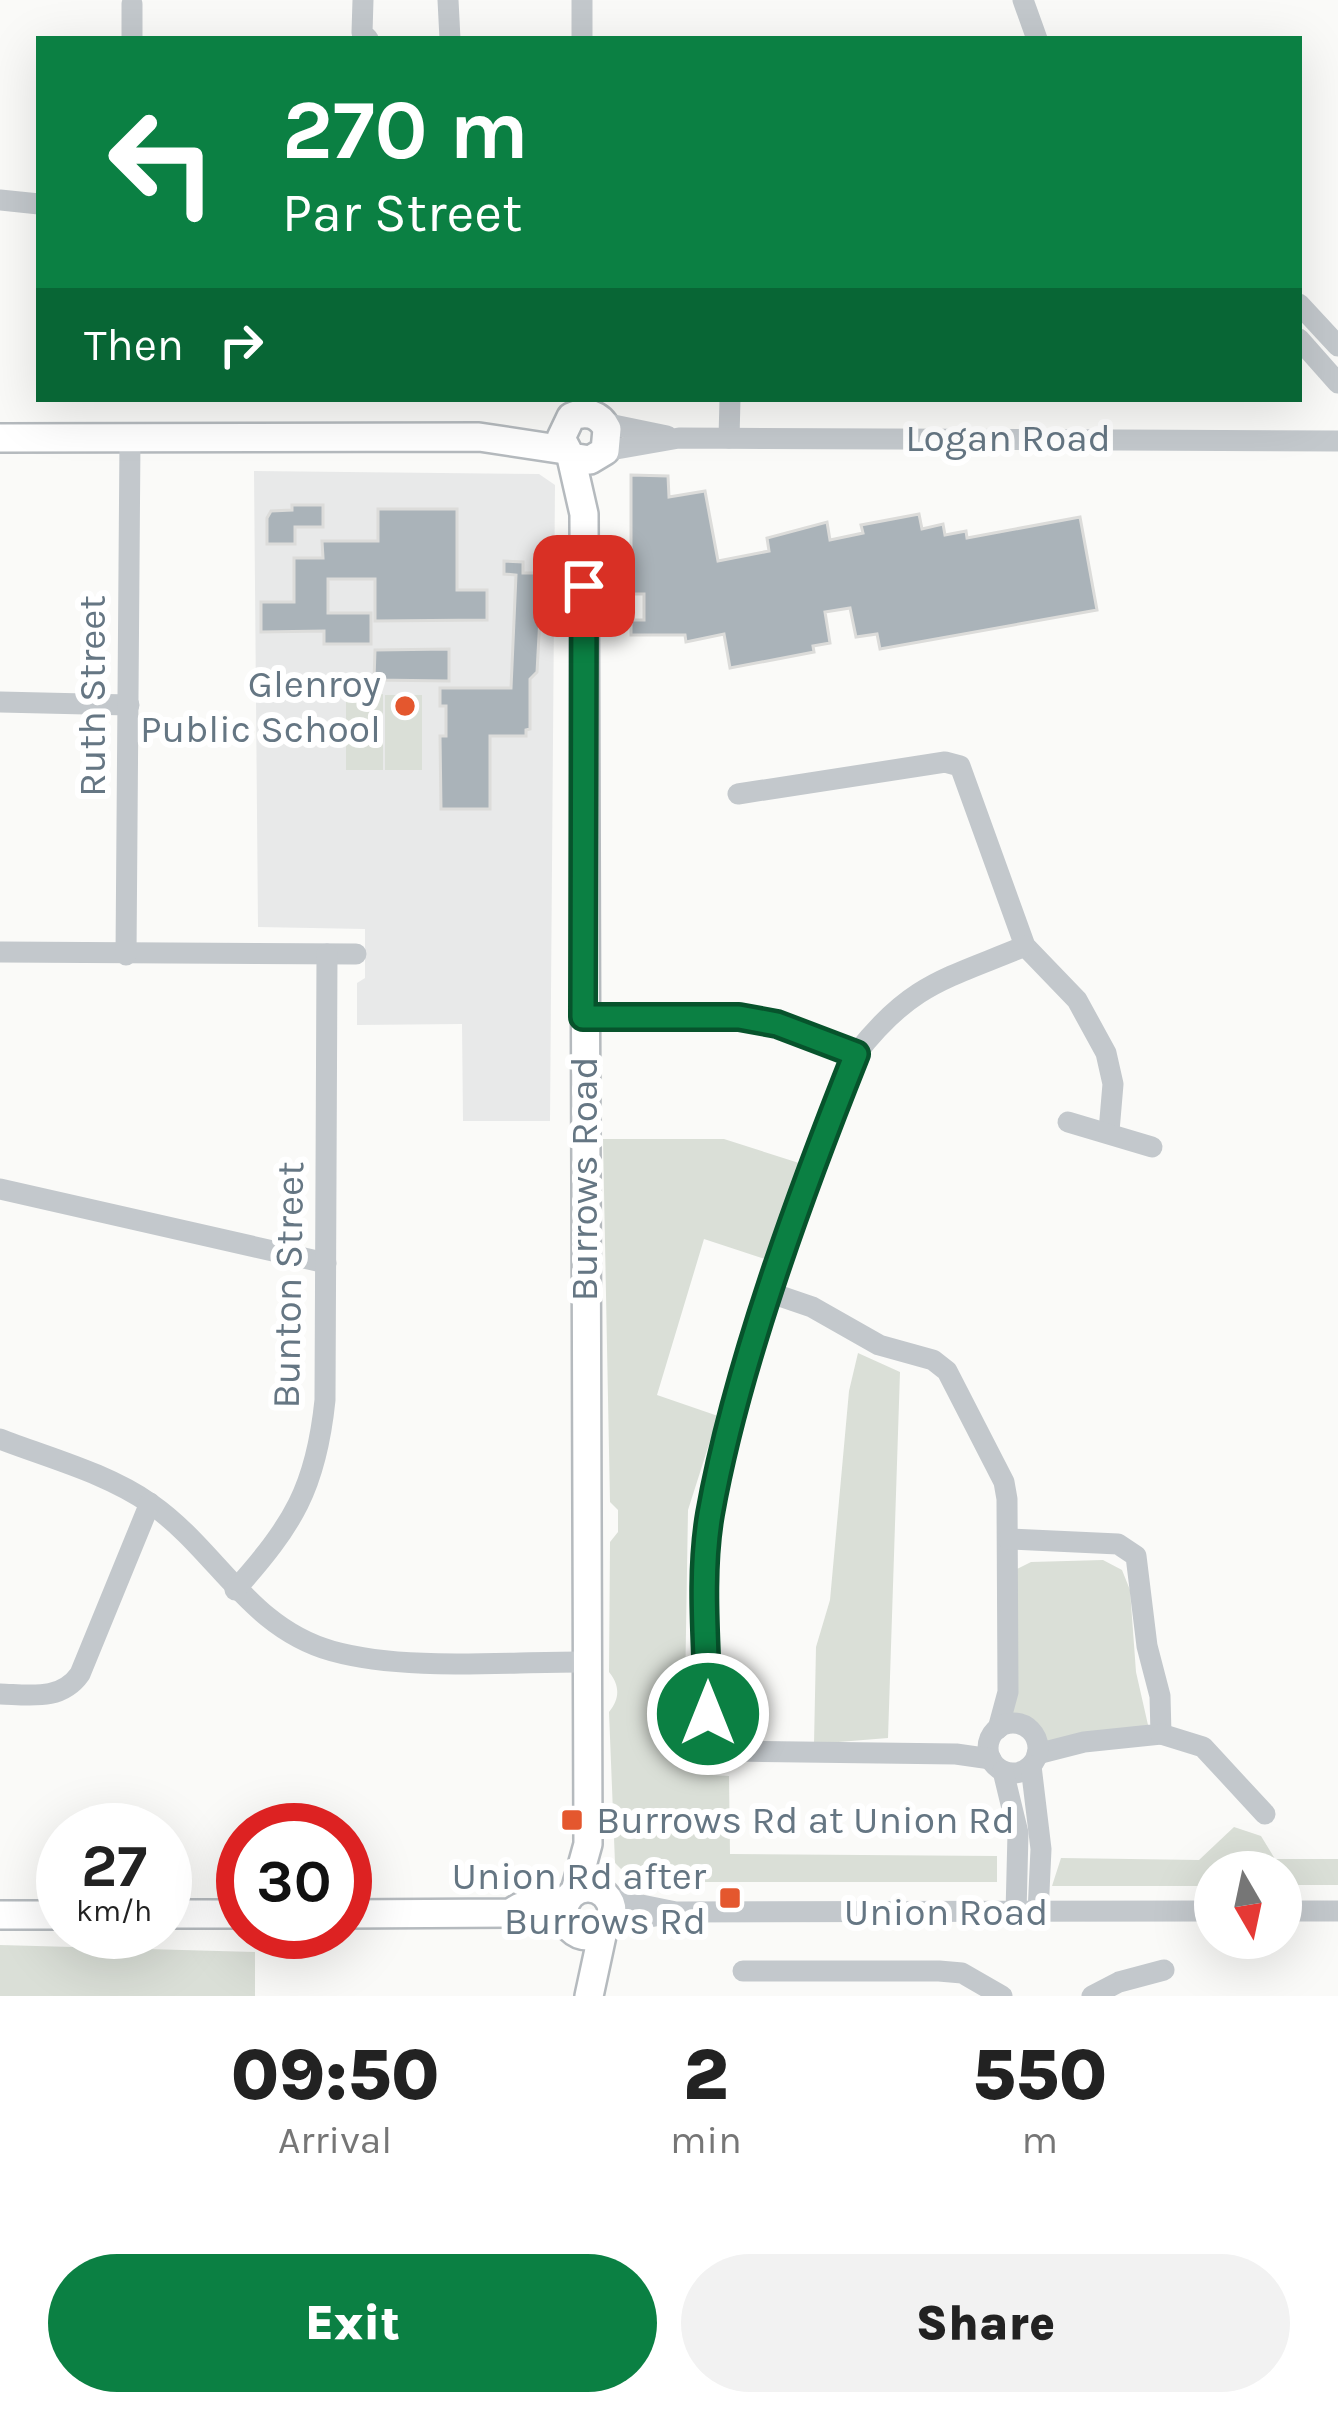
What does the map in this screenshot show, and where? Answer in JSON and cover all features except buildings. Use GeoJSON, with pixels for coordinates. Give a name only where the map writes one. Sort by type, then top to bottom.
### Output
{"type":"FeatureCollection","features":[{"type":"Feature","properties":{"kind":"main road","name":"Logan Road"},"geometry":{"type":"LineString","coordinates":[[0,438],[496,437],[584,430]]}},
{"type":"Feature","properties":{"kind":"main road","name":"Burrows Road"},"geometry":{"type":"LineString","coordinates":[[584,430],[588,1996]]}},
{"type":"Feature","properties":{"kind":"main road","name":"Union Road"},"geometry":{"type":"LineString","coordinates":[[372,1914],[510,1913],[521,1922],[588,1912]]}},
{"type":"Feature","properties":{"kind":"main road"},"geometry":{"type":"LineString","coordinates":[[0,1915],[36,1915]]}},
{"type":"Feature","properties":{"kind":"street"},"geometry":{"type":"LineString","coordinates":[[362,0],[365,36]]}},
{"type":"Feature","properties":{"kind":"street"},"geometry":{"type":"LineString","coordinates":[[448,0],[450,36]]}},
{"type":"Feature","properties":{"kind":"street"},"geometry":{"type":"LineString","coordinates":[[582,0],[582,36]]}},
{"type":"Feature","properties":{"kind":"street"},"geometry":{"type":"LineString","coordinates":[[1023,0],[1036,36]]}},
{"type":"Feature","properties":{"kind":"street"},"geometry":{"type":"LineString","coordinates":[[132,4],[132,36]]}},
{"type":"Feature","properties":{"kind":"street"},"geometry":{"type":"LineString","coordinates":[[0,200],[36,204]]}},
{"type":"Feature","properties":{"kind":"street"},"geometry":{"type":"LineString","coordinates":[[1302,307],[1338,346]]}},
{"type":"Feature","properties":{"kind":"street"},"geometry":{"type":"LineString","coordinates":[[1302,342],[1338,383]]}},
{"type":"Feature","properties":{"kind":"street"},"geometry":{"type":"LineString","coordinates":[[729,438],[730,402]]}},
{"type":"Feature","properties":{"kind":"street","name":"Logan Road"},"geometry":{"type":"LineString","coordinates":[[584,430],[679,439],[1338,441]]}},
{"type":"Feature","properties":{"kind":"street","name":"Ruth Street"},"geometry":{"type":"LineString","coordinates":[[126,956],[130,438]]}},
{"type":"Feature","properties":{"kind":"street"},"geometry":{"type":"LineString","coordinates":[[0,702],[128,705]]}},
{"type":"Feature","properties":{"kind":"street"},"geometry":{"type":"LineString","coordinates":[[730,795],[954,761],[963,773],[1025,946],[1054,973],[1095,1027],[1113,1084],[1109,1131]]}},
{"type":"Feature","properties":{"kind":"street"},"geometry":{"type":"LineString","coordinates":[[1025,946],[915,992],[881,1022],[856,1054],[771,1293],[736,1405],[710,1516],[709,1732],[722,1748],[734,1751],[956,1754],[1162,1734],[1203,1747],[1265,1814]]}},
{"type":"Feature","properties":{"kind":"street"},"geometry":{"type":"LineString","coordinates":[[0,952],[356,954]]}},
{"type":"Feature","properties":{"kind":"street","name":"Bunton Street"},"geometry":{"type":"LineString","coordinates":[[235,1590],[299,1507],[320,1456],[327,955]]}},
{"type":"Feature","properties":{"kind":"street"},"geometry":{"type":"LineString","coordinates":[[583,1017],[739,1017],[777,1024],[856,1054]]}},
{"type":"Feature","properties":{"kind":"street"},"geometry":{"type":"LineString","coordinates":[[1068,1122],[1152,1147]]}},
{"type":"Feature","properties":{"kind":"street"},"geometry":{"type":"LineString","coordinates":[[0,1189],[326,1263]]}},
{"type":"Feature","properties":{"kind":"street"},"geometry":{"type":"LineString","coordinates":[[771,1293],[812,1307],[879,1345],[934,1360],[947,1370],[1004,1482],[1008,1692],[995,1749],[1018,1833],[1027,1913]]}},
{"type":"Feature","properties":{"kind":"street"},"geometry":{"type":"LineString","coordinates":[[0,1438],[150,1503],[274,1624],[330,1651],[411,1661],[587,1661]]}},
{"type":"Feature","properties":{"kind":"street"},"geometry":{"type":"LineString","coordinates":[[0,1694],[50,1695],[69,1690],[80,1674],[150,1503]]}},
{"type":"Feature","properties":{"kind":"street"},"geometry":{"type":"LineString","coordinates":[[1008,1539],[1118,1544],[1136,1556],[1162,1734]]}},
{"type":"Feature","properties":{"kind":"street"},"geometry":{"type":"LineString","coordinates":[[1008,1692],[1031,1745],[1041,1849],[1027,1913]]}},
{"type":"Feature","properties":{"kind":"street"},"geometry":{"type":"LineString","coordinates":[[995,1749],[1018,1773],[1031,1745]]}},
{"type":"Feature","properties":{"kind":"street","name":"Union Road"},"geometry":{"type":"LineString","coordinates":[[588,1912],[1194,1911]]}},
{"type":"Feature","properties":{"kind":"street"},"geometry":{"type":"LineString","coordinates":[[1302,1911],[1338,1911]]}},
{"type":"Feature","properties":{"kind":"street"},"geometry":{"type":"LineString","coordinates":[[1092,1996],[1120,1982],[1164,1970]]}},
{"type":"Feature","properties":{"kind":"street"},"geometry":{"type":"LineString","coordinates":[[743,1971],[962,1973],[1002,1996]]}},
{"type":"Feature","properties":{"kind":"shaded area","name":"Glenroy Public School"},"geometry":{"type":"Polygon","coordinates":[[[254,471],[539,474],[555,485],[550,1121],[463,1121],[462,1024],[357,1025],[357,983],[365,978],[365,929],[258,927],[254,471]]]}},
{"type":"Feature","properties":{"kind":"shaded area"},"geometry":{"type":"Polygon","coordinates":[[[346,694],[383,694],[383,770],[346,770],[346,694]]]}},
{"type":"Feature","properties":{"kind":"shaded area"},"geometry":{"type":"Polygon","coordinates":[[[385,695],[422,695],[422,770],[385,770],[385,695]]]}},
{"type":"Feature","properties":{"kind":"shaded area"},"geometry":{"type":"Polygon","coordinates":[[[603,1139],[724,1139],[799,1163],[765,1259],[704,1239],[657,1395],[718,1416],[688,1510],[684,1752],[712,1775],[729,1776],[730,1854],[997,1856],[997,1882],[634,1882],[615,1863],[609,1712],[617,1692],[609,1672],[610,1542],[618,1532],[618,1510],[610,1502],[603,1139]]]}},
{"type":"Feature","properties":{"kind":"shaded area"},"geometry":{"type":"Polygon","coordinates":[[[858,1353],[900,1372],[888,1738],[814,1744],[816,1647],[830,1600],[849,1391],[858,1353]]]}},
{"type":"Feature","properties":{"kind":"shaded area"},"geometry":{"type":"Polygon","coordinates":[[[1103,1560],[1122,1570],[1130,1590],[1136,1672],[1148,1725],[1045,1745],[1014,1722],[1009,1709],[1013,1571],[1031,1562],[1103,1560]]]}},
{"type":"Feature","properties":{"kind":"shaded area"},"geometry":{"type":"Polygon","coordinates":[[[1234,1827],[1261,1836],[1270,1851],[1209,1851],[1234,1827]]]}},
{"type":"Feature","properties":{"kind":"shaded area"},"geometry":{"type":"Polygon","coordinates":[[[1061,1858],[1194,1860],[1194,1886],[1052,1886],[1061,1858]]]}},
{"type":"Feature","properties":{"kind":"shaded area"},"geometry":{"type":"Polygon","coordinates":[[[1302,1859],[1338,1859],[1338,1885],[1302,1885],[1302,1859]]]}},
{"type":"Feature","properties":{"kind":"shaded area"},"geometry":{"type":"Polygon","coordinates":[[[0,1945],[36,1946],[36,1959],[192,1959],[192,1950],[216,1951],[216,1959],[255,1959],[255,1996],[0,1996],[0,1945]]]}},
{"type":"Feature","properties":{"kind":"place","name":"Glenroy Public School"},"geometry":{"type":"Point","coordinates":[405,706]}},
{"type":"Feature","properties":{"kind":"place","name":"Burrows Rd at Union Rd"},"geometry":{"type":"Point","coordinates":[572,1820]}},
{"type":"Feature","properties":{"kind":"place","name":"Union Rd after Burrows Rd"},"geometry":{"type":"Point","coordinates":[730,1898]}},
{"type":"Feature","properties":{"kind":"route"},"geometry":{"type":"LineString","coordinates":[[584,586],[583,1017],[739,1017],[777,1024],[856,1054],[771,1293],[736,1405],[710,1516],[708,1714]]}}]}
